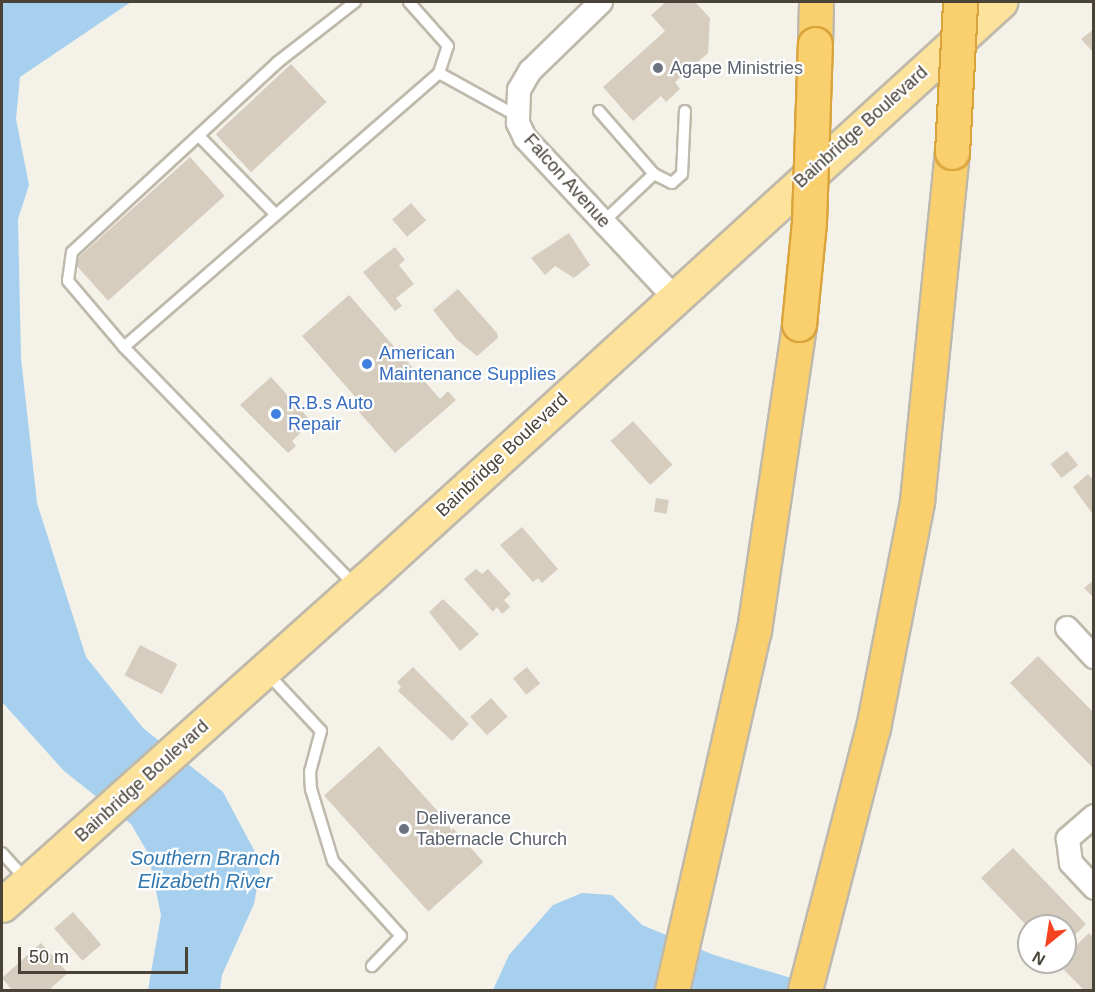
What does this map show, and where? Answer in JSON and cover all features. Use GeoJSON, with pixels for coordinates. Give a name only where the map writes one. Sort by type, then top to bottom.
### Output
{"type":"FeatureCollection","features":[{"type":"Feature","properties":{"kind":"highway"},"geometry":{"type":"LineString","coordinates":[[672,990],[698,889],[754,630],[799,324],[809,222],[816,2]]}},
{"type":"Feature","properties":{"kind":"highway"},"geometry":{"type":"LineString","coordinates":[[805,990],[873,728],[917,501],[952,152],[960,2]]}},
{"type":"Feature","properties":{"kind":"main road","name":"Bainbridge Boulevard"},"geometry":{"type":"LineString","coordinates":[[2,905],[357,588],[1000,2]]}},
{"type":"Feature","properties":{"kind":"street","name":"Falcon Avenue"},"geometry":{"type":"LineString","coordinates":[[601,2],[530,71],[519,90],[518,116],[525,138],[674,297]]}},
{"type":"Feature","properties":{"kind":"street"},"geometry":{"type":"LineString","coordinates":[[1067,628],[1094,657]]}},
{"type":"Feature","properties":{"kind":"street"},"geometry":{"type":"LineString","coordinates":[[1094,816],[1068,839],[1071,863],[1094,888]]}},
{"type":"Feature","properties":{"kind":"lane"},"geometry":{"type":"LineString","coordinates":[[355,2],[278,63],[72,252],[68,281],[124,347],[357,588]]}},
{"type":"Feature","properties":{"kind":"lane"},"geometry":{"type":"LineString","coordinates":[[124,347],[439,73],[448,46],[409,2]]}},
{"type":"Feature","properties":{"kind":"lane"},"geometry":{"type":"LineString","coordinates":[[439,73],[518,116]]}},
{"type":"Feature","properties":{"kind":"lane"},"geometry":{"type":"LineString","coordinates":[[599,111],[654,174],[672,183],[682,174],[685,111]]}},
{"type":"Feature","properties":{"kind":"lane"},"geometry":{"type":"LineString","coordinates":[[199,136],[276,215]]}},
{"type":"Feature","properties":{"kind":"lane"},"geometry":{"type":"LineString","coordinates":[[603,222],[654,174]]}},
{"type":"Feature","properties":{"kind":"lane"},"geometry":{"type":"LineString","coordinates":[[265,670],[321,731],[310,772],[311,789],[333,861],[401,936],[372,966]]}},
{"type":"Feature","properties":{"kind":"lane"},"geometry":{"type":"LineString","coordinates":[[2,853],[28,882]]}},
{"type":"Feature","properties":{"kind":"water","name":"Southern Branch Elizabeth River"},"geometry":{"type":"Polygon","coordinates":[[[2,2],[131,2],[20,77],[16,119],[29,185],[18,219],[21,358],[37,503],[86,657],[143,728],[223,792],[254,850],[260,872],[254,904],[222,975],[220,990],[148,990],[161,915],[148,853],[131,824],[64,771],[2,702],[2,2]]]}},
{"type":"Feature","properties":{"kind":"water"},"geometry":{"type":"Polygon","coordinates":[[[582,893],[612,895],[642,925],[714,955],[831,990],[493,990],[509,955],[553,905],[582,893]]]}},
{"type":"Feature","properties":{"kind":"building","name":"Agape Ministries"},"geometry":{"type":"Polygon","coordinates":[[[666,2],[695,2],[710,18],[708,53],[675,82],[680,89],[666,102],[661,96],[633,121],[603,87],[665,31],[651,15],[666,2]]]}},
{"type":"Feature","properties":{"kind":"building"},"geometry":{"type":"Polygon","coordinates":[[[1094,29],[1094,53],[1081,39],[1094,29]]]}},
{"type":"Feature","properties":{"kind":"building"},"geometry":{"type":"Polygon","coordinates":[[[291,64],[326,102],[251,172],[216,134],[291,64]]]}},
{"type":"Feature","properties":{"kind":"building"},"geometry":{"type":"Polygon","coordinates":[[[190,157],[225,196],[108,301],[73,262],[190,157]]]}},
{"type":"Feature","properties":{"kind":"building"},"geometry":{"type":"Polygon","coordinates":[[[411,203],[426,220],[407,237],[392,219],[411,203]]]}},
{"type":"Feature","properties":{"kind":"building"},"geometry":{"type":"Polygon","coordinates":[[[569,233],[590,265],[574,278],[555,266],[545,275],[531,258],[569,233]]]}},
{"type":"Feature","properties":{"kind":"building"},"geometry":{"type":"Polygon","coordinates":[[[395,247],[405,260],[399,265],[414,284],[396,298],[402,306],[395,311],[363,272],[395,247]]]}},
{"type":"Feature","properties":{"kind":"building"},"geometry":{"type":"Polygon","coordinates":[[[458,289],[497,333],[498,338],[477,356],[456,339],[433,310],[458,289]]]}},
{"type":"Feature","properties":{"kind":"building","name":"American Maintenance Supplies"},"geometry":{"type":"Polygon","coordinates":[[[349,295],[440,399],[448,391],[456,400],[395,453],[359,412],[365,408],[302,336],[349,295]]]}},
{"type":"Feature","properties":{"kind":"building","name":"R.B.s Auto Repair"},"geometry":{"type":"Polygon","coordinates":[[[271,377],[312,422],[292,441],[296,446],[288,453],[240,405],[271,377]]]}},
{"type":"Feature","properties":{"kind":"building"},"geometry":{"type":"Polygon","coordinates":[[[633,421],[672,465],[650,485],[611,441],[633,421]]]}},
{"type":"Feature","properties":{"kind":"building"},"geometry":{"type":"Polygon","coordinates":[[[1067,451],[1078,465],[1062,478],[1050,464],[1067,451]]]}},
{"type":"Feature","properties":{"kind":"building"},"geometry":{"type":"Polygon","coordinates":[[[1088,474],[1094,481],[1094,516],[1073,487],[1088,474]]]}},
{"type":"Feature","properties":{"kind":"building"},"geometry":{"type":"Polygon","coordinates":[[[656,498],[669,500],[667,514],[654,512],[656,498]]]}},
{"type":"Feature","properties":{"kind":"building"},"geometry":{"type":"Polygon","coordinates":[[[522,527],[558,569],[542,583],[538,578],[533,582],[500,545],[522,527]]]}},
{"type":"Feature","properties":{"kind":"building"},"geometry":{"type":"Polygon","coordinates":[[[476,569],[482,574],[488,569],[511,594],[504,600],[510,607],[502,614],[497,607],[493,612],[464,579],[476,569]]]}},
{"type":"Feature","properties":{"kind":"building"},"geometry":{"type":"Polygon","coordinates":[[[1094,580],[1094,598],[1084,588],[1094,580]]]}},
{"type":"Feature","properties":{"kind":"building"},"geometry":{"type":"Polygon","coordinates":[[[443,599],[479,634],[460,651],[429,612],[443,599]]]}},
{"type":"Feature","properties":{"kind":"building"},"geometry":{"type":"Polygon","coordinates":[[[140,645],[177,664],[162,694],[125,675],[140,645]]]}},
{"type":"Feature","properties":{"kind":"building"},"geometry":{"type":"Polygon","coordinates":[[[1038,656],[1094,713],[1094,769],[1010,683],[1038,656]]]}},
{"type":"Feature","properties":{"kind":"building"},"geometry":{"type":"Polygon","coordinates":[[[413,667],[469,724],[452,741],[398,691],[401,687],[397,682],[413,667]]]}},
{"type":"Feature","properties":{"kind":"building"},"geometry":{"type":"Polygon","coordinates":[[[527,667],[540,683],[526,695],[513,678],[527,667]]]}},
{"type":"Feature","properties":{"kind":"building"},"geometry":{"type":"Polygon","coordinates":[[[491,698],[508,717],[487,735],[470,717],[491,698]]]}},
{"type":"Feature","properties":{"kind":"building","name":"Deliverance Tabernacle Church"},"geometry":{"type":"Polygon","coordinates":[[[379,746],[483,862],[428,911],[324,796],[379,746]]]}},
{"type":"Feature","properties":{"kind":"building"},"geometry":{"type":"Polygon","coordinates":[[[1013,848],[1076,914],[1017,916],[981,878],[1013,848]]]}},
{"type":"Feature","properties":{"kind":"building"},"geometry":{"type":"Polygon","coordinates":[[[73,912],[101,944],[82,961],[54,928],[73,912]]]}},
{"type":"Feature","properties":{"kind":"building"},"geometry":{"type":"Polygon","coordinates":[[[1077,915],[1086,924],[1077,933],[1077,915]]]}},
{"type":"Feature","properties":{"kind":"building"},"geometry":{"type":"Polygon","coordinates":[[[1089,933],[1094,938],[1094,990],[1084,990],[1068,974],[1077,974],[1077,944],[1089,933]]]}},
{"type":"Feature","properties":{"kind":"building"},"geometry":{"type":"Polygon","coordinates":[[[41,943],[68,973],[49,990],[12,990],[2,978],[41,943]]]}},
{"type":"Feature","properties":{"kind":"place","name":"Agape Ministries"},"geometry":{"type":"Point","coordinates":[658,68]}},
{"type":"Feature","properties":{"kind":"place","name":"American Maintenance Supplies"},"geometry":{"type":"Point","coordinates":[367,364]}},
{"type":"Feature","properties":{"kind":"place","name":"R.B.s Auto Repair"},"geometry":{"type":"Point","coordinates":[276,414]}},
{"type":"Feature","properties":{"kind":"place","name":"Deliverance Tabernacle Church"},"geometry":{"type":"Point","coordinates":[404,829]}}]}
